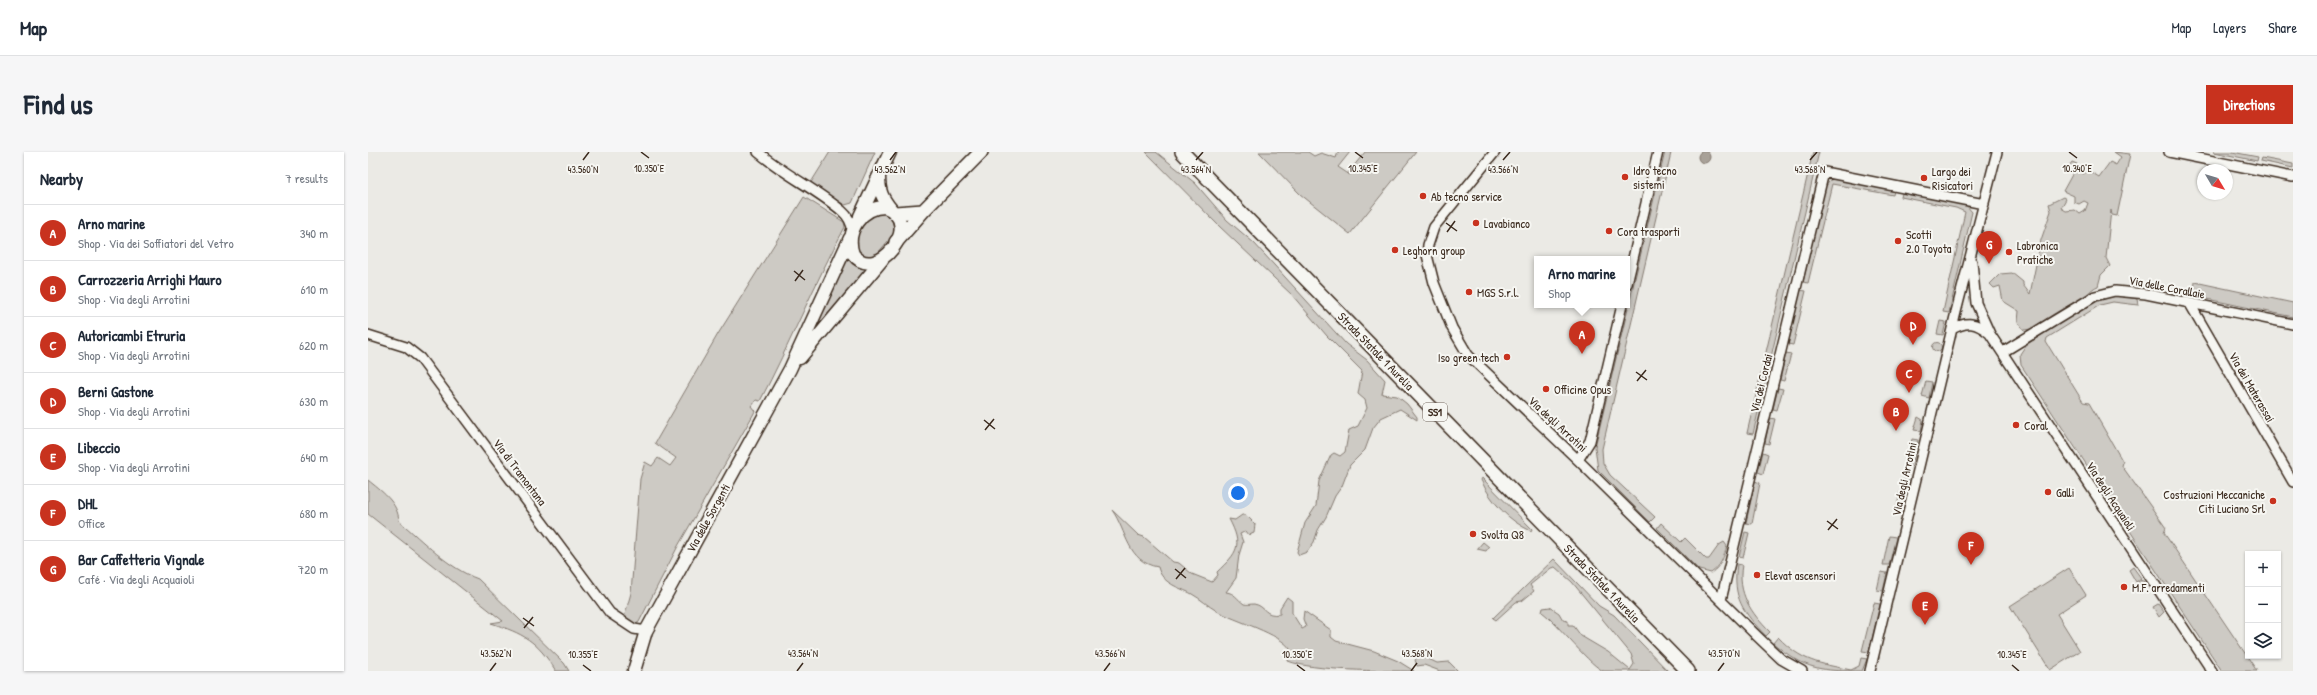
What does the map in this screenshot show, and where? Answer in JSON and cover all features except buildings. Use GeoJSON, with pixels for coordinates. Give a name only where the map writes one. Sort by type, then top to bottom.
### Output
{"type":"FeatureCollection","features":[{"type":"Feature","properties":{"kind":"highway"},"geometry":{"type":"LineString","coordinates":[[896,242],[970,158],[981,152]]}},
{"type":"Feature","properties":{"kind":"highway","name":"Strada Statale 1 Aurelia"},"geometry":{"type":"LineString","coordinates":[[1171,152],[1677,671]]}},
{"type":"Feature","properties":{"kind":"highway","name":"Strada Statale 1 Aurelia"},"geometry":{"type":"LineString","coordinates":[[1182,152],[1688,671]]}},
{"type":"Feature","properties":{"kind":"highway"},"geometry":{"type":"LineString","coordinates":[[893,211],[923,211]]}},
{"type":"Feature","properties":{"kind":"main road","name":"Via delle Sorgenti"},"geometry":{"type":"LineString","coordinates":[[634,671],[646,631],[790,369],[890,152]]}},
{"type":"Feature","properties":{"kind":"main road","name":"Via delle Sorgenti"},"geometry":{"type":"LineString","coordinates":[[790,369],[896,242],[902,229],[893,211],[882,199],[879,188],[879,176]]}},
{"type":"Feature","properties":{"kind":"main road","name":"Via delle Sorgenti"},"geometry":{"type":"LineString","coordinates":[[858,221],[873,208],[885,207],[893,211]]}},
{"type":"Feature","properties":{"kind":"main road"},"geometry":{"type":"LineString","coordinates":[[851,235],[852,254],[860,261],[867,264],[883,258]]}},
{"type":"Feature","properties":{"kind":"street"},"geometry":{"type":"LineString","coordinates":[[758,152],[798,182],[842,211],[850,222],[851,235]]}},
{"type":"Feature","properties":{"kind":"street","name":"Via degli Arrotini"},"geometry":{"type":"LineString","coordinates":[[1495,152],[1431,233],[1427,255],[1434,283],[1452,328],[1468,355],[1578,460],[1773,652],[1786,662],[1802,671]]}},
{"type":"Feature","properties":{"kind":"street"},"geometry":{"type":"LineString","coordinates":[[1630,271],[1658,152]]}},
{"type":"Feature","properties":{"kind":"street","name":"Via degli Arrotini"},"geometry":{"type":"LineString","coordinates":[[1870,671],[1952,329],[1997,152]]}},
{"type":"Feature","properties":{"kind":"street"},"geometry":{"type":"LineString","coordinates":[[2169,152],[2293,177]]}},
{"type":"Feature","properties":{"kind":"street","name":"Via dei Cordai"},"geometry":{"type":"LineString","coordinates":[[1721,600],[1824,172],[1984,204]]}},
{"type":"Feature","properties":{"kind":"street"},"geometry":{"type":"LineString","coordinates":[[842,211],[855,212],[865,206]]}},
{"type":"Feature","properties":{"kind":"street","name":"Via degli Acquaioli"},"geometry":{"type":"LineString","coordinates":[[1972,252],[1973,288],[1976,303],[1990,334],[2212,671]]}},
{"type":"Feature","properties":{"kind":"street","name":"Via delle Corallaie"},"geometry":{"type":"LineString","coordinates":[[2003,352],[2105,292],[2134,292],[2293,324]]}},
{"type":"Feature","properties":{"kind":"street","name":"Via dei Materassai"},"geometry":{"type":"LineString","coordinates":[[2190,304],[2293,482]]}},
{"type":"Feature","properties":{"kind":"street"},"geometry":{"type":"LineString","coordinates":[[1578,460],[1590,441],[1621,308]]}},
{"type":"Feature","properties":{"kind":"street","name":"Via degli Acquaioli"},"geometry":{"type":"LineString","coordinates":[[1952,329],[1967,323],[1981,326],[1990,334]]}},
{"type":"Feature","properties":{"kind":"street","name":"Via di Tramontana"},"geometry":{"type":"LineString","coordinates":[[368,335],[406,347],[420,358],[610,613],[634,629],[646,631]]}},
{"type":"Feature","properties":{"kind":"shaded area"},"geometry":{"type":"Polygon","coordinates":[[[1706,151],[1709,152],[1709,162],[1702,163],[1699,162],[1698,155],[1699,152],[1706,151]]]}},
{"type":"Feature","properties":{"kind":"shaded area"},"geometry":{"type":"Polygon","coordinates":[[[830,152],[875,152],[852,203],[845,205],[810,184],[830,152]]]}},
{"type":"Feature","properties":{"kind":"shaded area"},"geometry":{"type":"Polygon","coordinates":[[[1146,152],[1156,152],[1195,183],[1227,220],[1254,243],[1346,344],[1367,360],[1385,380],[1382,394],[1397,396],[1407,404],[1417,417],[1417,420],[1400,409],[1381,418],[1373,428],[1365,450],[1350,465],[1342,486],[1335,496],[1326,517],[1318,530],[1314,542],[1307,552],[1299,555],[1297,552],[1305,523],[1316,506],[1319,481],[1331,455],[1334,453],[1340,456],[1345,452],[1349,430],[1358,426],[1367,408],[1365,400],[1358,394],[1362,371],[1327,336],[1292,295],[1219,226],[1146,152]]]}},
{"type":"Feature","properties":{"kind":"shaded area"},"geometry":{"type":"Polygon","coordinates":[[[1259,152],[1308,152],[1314,156],[1321,153],[1336,158],[1338,152],[1350,152],[1338,167],[1350,175],[1348,173],[1365,152],[1416,152],[1350,234],[1300,194],[1259,152]]]}},
{"type":"Feature","properties":{"kind":"shaded area"},"geometry":{"type":"Polygon","coordinates":[[[1665,152],[1671,153],[1602,449],[1603,463],[1610,475],[1655,517],[1650,522],[1598,470],[1595,447],[1628,308],[1630,308],[1630,300],[1665,152]]]}},
{"type":"Feature","properties":{"kind":"shaded area"},"geometry":{"type":"Polygon","coordinates":[[[1813,152],[1819,152],[1753,434],[1747,433],[1813,152]]]}},
{"type":"Feature","properties":{"kind":"shaded area"},"geometry":{"type":"Polygon","coordinates":[[[2114,152],[2130,154],[2117,216],[2112,215],[2111,210],[2106,258],[2110,266],[2101,275],[2098,286],[2031,329],[2024,330],[2018,322],[2019,311],[2003,301],[2000,286],[1994,288],[1990,284],[2000,274],[2012,273],[2023,282],[2023,285],[2030,294],[2041,240],[2051,211],[2049,204],[2063,197],[2066,199],[2061,208],[2066,211],[2075,210],[2080,214],[2085,211],[2088,203],[2084,201],[2079,204],[2074,202],[2074,196],[2063,191],[2074,171],[2068,167],[2072,162],[2077,164],[2075,168],[2084,174],[2085,172],[2081,170],[2083,167],[2099,177],[2110,162],[2116,165],[2121,157],[2114,152]]]}},
{"type":"Feature","properties":{"kind":"shaded area"},"geometry":{"type":"Polygon","coordinates":[[[2214,152],[2232,152],[2258,157],[2257,161],[2214,152]]]}},
{"type":"Feature","properties":{"kind":"shaded area"},"geometry":{"type":"Polygon","coordinates":[[[2262,158],[2293,164],[2293,168],[2261,161],[2262,158]]]}},
{"type":"Feature","properties":{"kind":"shaded area"},"geometry":{"type":"Polygon","coordinates":[[[1832,178],[1894,190],[1893,195],[1832,184],[1808,283],[1803,282],[1825,187],[1832,178]]]}},
{"type":"Feature","properties":{"kind":"shaded area"},"geometry":{"type":"Polygon","coordinates":[[[1903,190],[1965,204],[1972,212],[1949,313],[1943,312],[1965,212],[1956,208],[1901,197],[1903,190]]]}},
{"type":"Feature","properties":{"kind":"shaded area"},"geometry":{"type":"Polygon","coordinates":[[[804,197],[844,222],[845,227],[760,401],[756,400],[751,406],[755,411],[753,415],[678,546],[639,622],[636,624],[624,618],[631,593],[640,479],[645,462],[652,466],[658,458],[670,466],[676,458],[655,443],[718,334],[804,197]]]}},
{"type":"Feature","properties":{"kind":"shaded area"},"geometry":{"type":"Polygon","coordinates":[[[881,210],[895,220],[895,233],[876,255],[870,258],[857,254],[857,233],[869,218],[881,210]]]}},
{"type":"Feature","properties":{"kind":"shaded area"},"geometry":{"type":"Polygon","coordinates":[[[848,257],[853,263],[867,268],[813,331],[848,257]]]}},
{"type":"Feature","properties":{"kind":"shaded area"},"geometry":{"type":"Polygon","coordinates":[[[2195,282],[2293,303],[2293,317],[2193,296],[2195,282]]]}},
{"type":"Feature","properties":{"kind":"shaded area"},"geometry":{"type":"Polygon","coordinates":[[[1800,290],[1806,291],[1793,345],[1788,344],[1800,290]]]}},
{"type":"Feature","properties":{"kind":"shaded area"},"geometry":{"type":"Polygon","coordinates":[[[2117,295],[2137,299],[2138,305],[2113,302],[2100,305],[2047,338],[2046,342],[2083,402],[2089,403],[2123,462],[2122,466],[2166,528],[2164,533],[2245,653],[2245,659],[2249,659],[2257,671],[2222,671],[2021,365],[2020,354],[2026,345],[2094,302],[2117,295]]]}},
{"type":"Feature","properties":{"kind":"shaded area"},"geometry":{"type":"Polygon","coordinates":[[[1940,321],[1946,322],[1943,335],[1937,334],[1940,321]]]}},
{"type":"Feature","properties":{"kind":"shaded area"},"geometry":{"type":"Polygon","coordinates":[[[1935,343],[1939,343],[1941,347],[1939,351],[1935,351],[1933,349],[1933,345],[1935,343]]]}},
{"type":"Feature","properties":{"kind":"shaded area"},"geometry":{"type":"Polygon","coordinates":[[[1786,353],[1791,354],[1784,381],[1780,380],[1786,353]]]}},
{"type":"Feature","properties":{"kind":"shaded area"},"geometry":{"type":"Polygon","coordinates":[[[1926,381],[1932,382],[1929,398],[1922,396],[1926,381]]]}},
{"type":"Feature","properties":{"kind":"shaded area"},"geometry":{"type":"Polygon","coordinates":[[[1778,388],[1783,389],[1777,410],[1773,409],[1778,388]]]}},
{"type":"Feature","properties":{"kind":"shaded area"},"geometry":{"type":"Polygon","coordinates":[[[1918,417],[1923,420],[1921,431],[1914,430],[1918,417]]]}},
{"type":"Feature","properties":{"kind":"shaded area"},"geometry":{"type":"Polygon","coordinates":[[[1770,418],[1775,419],[1769,444],[1765,443],[1770,418]]]}},
{"type":"Feature","properties":{"kind":"shaded area"},"geometry":{"type":"Polygon","coordinates":[[[1912,439],[1918,440],[1912,467],[1906,466],[1912,439]]]}},
{"type":"Feature","properties":{"kind":"shaded area"},"geometry":{"type":"Polygon","coordinates":[[[1763,452],[1768,454],[1763,474],[1758,472],[1763,452]]]}},
{"type":"Feature","properties":{"kind":"shaded area"},"geometry":{"type":"Polygon","coordinates":[[[1482,478],[1532,529],[1531,531],[1515,522],[1495,503],[1485,488],[1481,480],[1482,478]]]}},
{"type":"Feature","properties":{"kind":"shaded area"},"geometry":{"type":"Polygon","coordinates":[[[368,480],[388,498],[396,508],[399,521],[446,561],[478,579],[564,663],[569,671],[556,671],[549,660],[535,645],[521,635],[491,623],[503,621],[368,514],[368,480]]]}},
{"type":"Feature","properties":{"kind":"shaded area"},"geometry":{"type":"Polygon","coordinates":[[[1903,480],[1909,481],[1903,507],[1897,506],[1903,480]]]}},
{"type":"Feature","properties":{"kind":"shaded area"},"geometry":{"type":"Polygon","coordinates":[[[1755,481],[1760,483],[1752,524],[1746,523],[1755,481]]]}},
{"type":"Feature","properties":{"kind":"shaded area"},"geometry":{"type":"Polygon","coordinates":[[[1112,510],[1138,535],[1144,537],[1173,562],[1179,563],[1192,574],[1212,582],[1218,575],[1217,572],[1234,554],[1236,548],[1236,536],[1229,519],[1235,520],[1242,515],[1246,515],[1255,524],[1254,533],[1249,535],[1246,531],[1240,534],[1243,542],[1239,555],[1236,578],[1226,592],[1234,595],[1244,604],[1258,605],[1268,613],[1275,615],[1280,614],[1280,608],[1287,597],[1292,601],[1292,613],[1302,629],[1306,627],[1303,619],[1304,611],[1331,630],[1331,637],[1336,641],[1374,651],[1398,661],[1414,671],[1330,669],[1288,661],[1290,649],[1285,643],[1268,633],[1217,611],[1195,596],[1167,581],[1160,573],[1158,567],[1148,564],[1140,559],[1129,544],[1112,510]]]}},
{"type":"Feature","properties":{"kind":"shaded area"},"geometry":{"type":"Polygon","coordinates":[[[1661,523],[1681,542],[1685,538],[1706,559],[1709,559],[1719,545],[1724,542],[1727,546],[1720,564],[1711,573],[1699,570],[1657,528],[1661,523]]]}},
{"type":"Feature","properties":{"kind":"shaded area"},"geometry":{"type":"Polygon","coordinates":[[[1745,532],[1749,533],[1743,558],[1739,557],[1745,532]]]}},
{"type":"Feature","properties":{"kind":"shaded area"},"geometry":{"type":"Polygon","coordinates":[[[1889,536],[1896,537],[1889,565],[1883,565],[1889,536]]]}},
{"type":"Feature","properties":{"kind":"shaded area"},"geometry":{"type":"Polygon","coordinates":[[[1483,542],[1489,547],[1486,551],[1477,549],[1483,542]]]}},
{"type":"Feature","properties":{"kind":"shaded area"},"geometry":{"type":"Polygon","coordinates":[[[1554,559],[1599,606],[1614,615],[1668,671],[1604,671],[1591,662],[1542,612],[1543,608],[1550,607],[1559,613],[1563,620],[1568,621],[1568,625],[1573,625],[1581,636],[1608,652],[1630,670],[1634,664],[1631,654],[1572,582],[1555,567],[1551,568],[1530,585],[1534,591],[1522,601],[1516,602],[1496,620],[1493,618],[1554,559]]]}},
{"type":"Feature","properties":{"kind":"shaded area"},"geometry":{"type":"Polygon","coordinates":[[[1737,564],[1742,565],[1742,585],[1747,602],[1751,610],[1770,632],[1766,636],[1745,612],[1741,604],[1736,586],[1737,564]]]}},
{"type":"Feature","properties":{"kind":"shaded area"},"geometry":{"type":"Polygon","coordinates":[[[2133,567],[2141,578],[2136,582],[2129,570],[2133,567]]]}},
{"type":"Feature","properties":{"kind":"shaded area"},"geometry":{"type":"Polygon","coordinates":[[[2069,568],[2086,595],[2057,614],[2080,651],[2050,670],[2010,606],[2069,568]]]}},
{"type":"Feature","properties":{"kind":"shaded area"},"geometry":{"type":"Polygon","coordinates":[[[1881,572],[1887,573],[1883,591],[1877,590],[1881,572]]]}},
{"type":"Feature","properties":{"kind":"shaded area"},"geometry":{"type":"Polygon","coordinates":[[[2139,581],[2143,581],[2145,585],[2143,589],[2139,589],[2137,587],[2137,583],[2139,581]]]}},
{"type":"Feature","properties":{"kind":"shaded area"},"geometry":{"type":"Polygon","coordinates":[[[1874,603],[1880,604],[1869,652],[1862,651],[1874,603]]]}},
{"type":"Feature","properties":{"kind":"shaded area"},"geometry":{"type":"Polygon","coordinates":[[[2158,604],[2164,612],[2159,617],[2153,607],[2158,604]]]}},
{"type":"Feature","properties":{"kind":"shaded area"},"geometry":{"type":"Polygon","coordinates":[[[1778,637],[1803,657],[1820,663],[1851,670],[1859,666],[1861,658],[1867,659],[1862,671],[1835,670],[1814,667],[1795,659],[1773,643],[1778,637]]]}},
{"type":"Feature","properties":{"kind":"shaded area"},"geometry":{"type":"Polygon","coordinates":[[[1420,655],[1437,663],[1449,662],[1458,671],[1440,671],[1424,665],[1417,666],[1415,660],[1420,655]]]}},
{"type":"Feature","properties":{"kind":"place","name":"Idro tecno sistemi"},"geometry":{"type":"Point","coordinates":[1625,177]}},
{"type":"Feature","properties":{"kind":"place","name":"Largo dei Risicatori"},"geometry":{"type":"Point","coordinates":[1924,178]}},
{"type":"Feature","properties":{"kind":"place","name":"Ab tecno service"},"geometry":{"type":"Point","coordinates":[1423,196]}},
{"type":"Feature","properties":{"kind":"place","name":"Lavabianco"},"geometry":{"type":"Point","coordinates":[1476,223]}},
{"type":"Feature","properties":{"kind":"place","name":"Cora trasporti"},"geometry":{"type":"Point","coordinates":[1609,231]}},
{"type":"Feature","properties":{"kind":"place","name":"Scotti 2.0 Toyota"},"geometry":{"type":"Point","coordinates":[1898,241]}},
{"type":"Feature","properties":{"kind":"place","name":"Leghorn group"},"geometry":{"type":"Point","coordinates":[1395,250]}},
{"type":"Feature","properties":{"kind":"place","name":"Labronica Pratiche"},"geometry":{"type":"Point","coordinates":[2009,252]}},
{"type":"Feature","properties":{"kind":"place","name":"Bar Caffetteria Vignale"},"geometry":{"type":"Point","coordinates":[1989,264]}},
{"type":"Feature","properties":{"kind":"place","name":"MGS S.r.l."},"geometry":{"type":"Point","coordinates":[1469,292]}},
{"type":"Feature","properties":{"kind":"place","name":"Berni Gastone"},"geometry":{"type":"Point","coordinates":[1913,345]}},
{"type":"Feature","properties":{"kind":"place","name":"Arno marine"},"geometry":{"type":"Point","coordinates":[1582,354]}},
{"type":"Feature","properties":{"kind":"place","name":"Iso green tech"},"geometry":{"type":"Point","coordinates":[1507,357]}},
{"type":"Feature","properties":{"kind":"place","name":"Officine Opus"},"geometry":{"type":"Point","coordinates":[1546,389]}},
{"type":"Feature","properties":{"kind":"place","name":"Autoricambi Etruria"},"geometry":{"type":"Point","coordinates":[1909,393]}},
{"type":"Feature","properties":{"kind":"place","name":"Coral"},"geometry":{"type":"Point","coordinates":[2016,425]}},
{"type":"Feature","properties":{"kind":"place","name":"Carrozzeria Arrighi Mauro"},"geometry":{"type":"Point","coordinates":[1896,431]}},
{"type":"Feature","properties":{"kind":"place","name":"Galli"},"geometry":{"type":"Point","coordinates":[2048,492]}},
{"type":"Feature","properties":{"kind":"place","name":"Costruzioni Meccaniche Citi Luciano Srl"},"geometry":{"type":"Point","coordinates":[2273,501]}},
{"type":"Feature","properties":{"kind":"place","name":"Svolta Q8"},"geometry":{"type":"Point","coordinates":[1473,534]}},
{"type":"Feature","properties":{"kind":"place","name":"DHL"},"geometry":{"type":"Point","coordinates":[1971,565]}},
{"type":"Feature","properties":{"kind":"place","name":"Elevat ascensori"},"geometry":{"type":"Point","coordinates":[1757,575]}},
{"type":"Feature","properties":{"kind":"place","name":"M.F. arredamenti"},"geometry":{"type":"Point","coordinates":[2124,587]}},
{"type":"Feature","properties":{"kind":"place","name":"Libeccio"},"geometry":{"type":"Point","coordinates":[1925,625]}}]}
